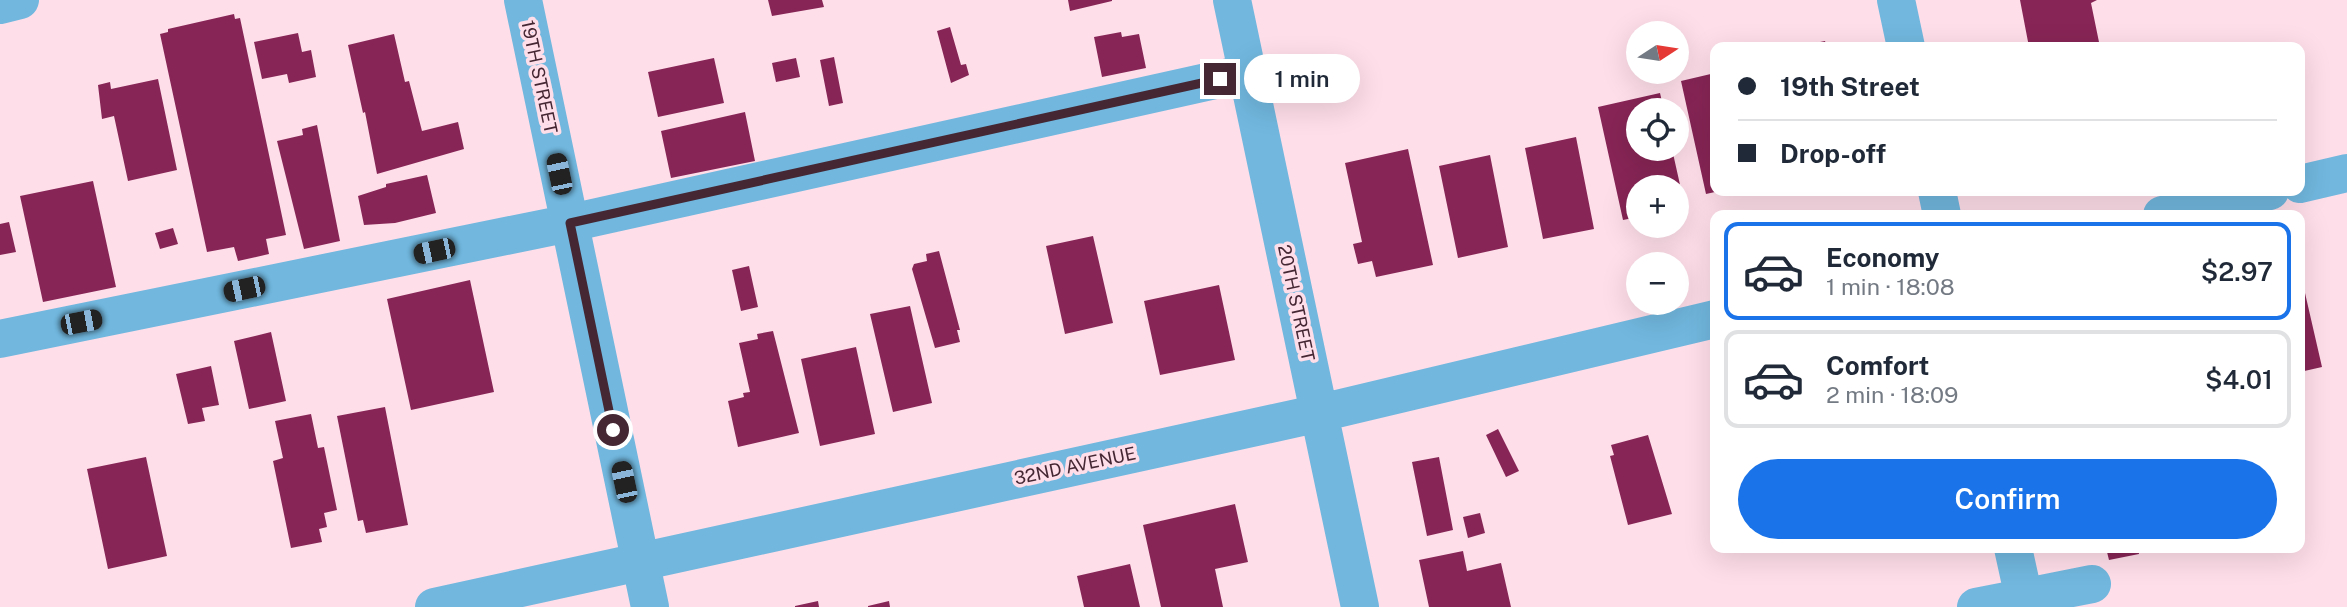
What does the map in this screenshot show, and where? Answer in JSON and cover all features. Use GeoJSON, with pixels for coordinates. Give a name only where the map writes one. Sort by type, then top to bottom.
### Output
{"type":"FeatureCollection","features":[{"type":"Feature","properties":{"kind":"street"},"geometry":{"type":"LineString","coordinates":[[0,5],[20,0]]}},
{"type":"Feature","properties":{"kind":"street","name":"19TH STREET"},"geometry":{"type":"LineString","coordinates":[[523,0],[650,607]]}},
{"type":"Feature","properties":{"kind":"street","name":"20TH STREET"},"geometry":{"type":"LineString","coordinates":[[1232,0],[1360,607]]}},
{"type":"Feature","properties":{"kind":"street"},"geometry":{"type":"LineString","coordinates":[[1896,0],[1905,42]]}},
{"type":"Feature","properties":{"kind":"street"},"geometry":{"type":"LineString","coordinates":[[0,339],[570,223],[1247,73]]}},
{"type":"Feature","properties":{"kind":"street"},"geometry":{"type":"LineString","coordinates":[[2305,183],[2347,173]]}},
{"type":"Feature","properties":{"kind":"street"},"geometry":{"type":"LineString","coordinates":[[2184,210],[2248,196]]}},
{"type":"Feature","properties":{"kind":"street","name":"32ND AVENUE"},"geometry":{"type":"LineString","coordinates":[[434,607],[1320,413],[1710,320]]}},
{"type":"Feature","properties":{"kind":"street"},"geometry":{"type":"LineString","coordinates":[[2014,553],[2025,601]]}},
{"type":"Feature","properties":{"kind":"street"},"geometry":{"type":"LineString","coordinates":[[1976,607],[2025,601],[2092,583]]}},
{"type":"Feature","properties":{"kind":"building"},"geometry":{"type":"Polygon","coordinates":[[[768,0],[822,0],[824,7],[772,16],[768,0]]]}},
{"type":"Feature","properties":{"kind":"building"},"geometry":{"type":"Polygon","coordinates":[[[1068,0],[1112,0],[1112,1],[1070,11],[1068,0]]]}},
{"type":"Feature","properties":{"kind":"building"},"geometry":{"type":"Polygon","coordinates":[[[2020,0],[2097,0],[2091,3],[2099,42],[2028,42],[2020,0]]]}},
{"type":"Feature","properties":{"kind":"building"},"geometry":{"type":"Polygon","coordinates":[[[234,14],[235,19],[240,18],[286,235],[266,239],[269,254],[238,261],[234,247],[207,252],[160,34],[168,32],[168,29],[234,14]]]}},
{"type":"Feature","properties":{"kind":"building"},"geometry":{"type":"Polygon","coordinates":[[[950,27],[961,65],[966,64],[969,75],[951,83],[937,31],[950,27]]]}},
{"type":"Feature","properties":{"kind":"building"},"geometry":{"type":"Polygon","coordinates":[[[1121,32],[1122,37],[1139,34],[1146,68],[1102,77],[1094,37],[1121,32]]]}},
{"type":"Feature","properties":{"kind":"building"},"geometry":{"type":"Polygon","coordinates":[[[298,33],[302,52],[311,50],[316,77],[289,83],[287,74],[262,79],[254,42],[298,33]]]}},
{"type":"Feature","properties":{"kind":"building"},"geometry":{"type":"Polygon","coordinates":[[[394,34],[405,82],[409,81],[422,131],[458,122],[464,149],[377,174],[348,45],[394,34]]]}},
{"type":"Feature","properties":{"kind":"building"},"geometry":{"type":"Polygon","coordinates":[[[834,57],[843,103],[829,106],[820,60],[834,57]]]}},
{"type":"Feature","properties":{"kind":"building"},"geometry":{"type":"Polygon","coordinates":[[[714,58],[724,103],[658,117],[648,72],[714,58]]]}},
{"type":"Feature","properties":{"kind":"building"},"geometry":{"type":"Polygon","coordinates":[[[796,58],[800,77],[776,82],[772,63],[796,58]]]}},
{"type":"Feature","properties":{"kind":"building"},"geometry":{"type":"Polygon","coordinates":[[[1710,74],[1710,193],[1706,194],[1689,117],[1689,98],[1685,98],[1682,84],[1689,84],[1689,79],[1710,74]]]}},
{"type":"Feature","properties":{"kind":"building"},"geometry":{"type":"Polygon","coordinates":[[[158,79],[177,170],[128,181],[114,116],[102,119],[98,85],[110,82],[111,89],[158,79]]]}},
{"type":"Feature","properties":{"kind":"building"},"geometry":{"type":"Polygon","coordinates":[[[1660,93],[1661,98],[1638,98],[1660,93]]]}},
{"type":"Feature","properties":{"kind":"building"},"geometry":{"type":"Polygon","coordinates":[[[1626,101],[1626,161],[1675,161],[1678,175],[1626,175],[1626,219],[1623,220],[1598,107],[1626,101]]]}},
{"type":"Feature","properties":{"kind":"building"},"geometry":{"type":"Polygon","coordinates":[[[745,112],[755,161],[671,178],[661,131],[745,112]]]}},
{"type":"Feature","properties":{"kind":"building"},"geometry":{"type":"Polygon","coordinates":[[[317,125],[340,241],[304,249],[277,141],[303,135],[302,129],[317,125]]]}},
{"type":"Feature","properties":{"kind":"building"},"geometry":{"type":"Polygon","coordinates":[[[1576,137],[1594,229],[1543,239],[1525,148],[1576,137]]]}},
{"type":"Feature","properties":{"kind":"building"},"geometry":{"type":"Polygon","coordinates":[[[1408,149],[1433,265],[1376,277],[1372,261],[1358,264],[1353,244],[1362,242],[1345,163],[1408,149]]]}},
{"type":"Feature","properties":{"kind":"building"},"geometry":{"type":"Polygon","coordinates":[[[1490,155],[1508,247],[1458,258],[1439,166],[1490,155]]]}},
{"type":"Feature","properties":{"kind":"building"},"geometry":{"type":"Polygon","coordinates":[[[427,175],[436,213],[395,223],[364,225],[358,196],[386,187],[386,184],[427,175]]]}},
{"type":"Feature","properties":{"kind":"building"},"geometry":{"type":"Polygon","coordinates":[[[93,181],[116,287],[43,302],[20,196],[93,181]]]}},
{"type":"Feature","properties":{"kind":"building"},"geometry":{"type":"Polygon","coordinates":[[[9,222],[16,252],[0,255],[0,224],[9,222]]]}},
{"type":"Feature","properties":{"kind":"building"},"geometry":{"type":"Polygon","coordinates":[[[173,228],[178,244],[160,249],[155,233],[173,228]]]}},
{"type":"Feature","properties":{"kind":"building"},"geometry":{"type":"Polygon","coordinates":[[[1093,236],[1113,323],[1065,334],[1046,246],[1093,236]]]}},
{"type":"Feature","properties":{"kind":"building"},"geometry":{"type":"Polygon","coordinates":[[[939,251],[960,330],[957,330],[960,342],[935,348],[912,269],[914,264],[927,261],[926,254],[939,251]]]}},
{"type":"Feature","properties":{"kind":"building"},"geometry":{"type":"Polygon","coordinates":[[[749,266],[758,307],[741,311],[732,270],[749,266]]]}},
{"type":"Feature","properties":{"kind":"building"},"geometry":{"type":"Polygon","coordinates":[[[470,280],[494,392],[411,410],[387,299],[470,280]]]}},
{"type":"Feature","properties":{"kind":"building"},"geometry":{"type":"Polygon","coordinates":[[[1219,285],[1235,360],[1160,375],[1144,301],[1219,285]]]}},
{"type":"Feature","properties":{"kind":"building"},"geometry":{"type":"Polygon","coordinates":[[[2305,293],[2322,367],[2305,371],[2305,293]]]}},
{"type":"Feature","properties":{"kind":"building"},"geometry":{"type":"Polygon","coordinates":[[[910,306],[932,403],[893,412],[870,314],[910,306]]]}},
{"type":"Feature","properties":{"kind":"building"},"geometry":{"type":"Polygon","coordinates":[[[773,331],[799,433],[738,447],[728,401],[744,397],[743,393],[750,392],[739,343],[758,339],[757,334],[773,331]]]}},
{"type":"Feature","properties":{"kind":"building"},"geometry":{"type":"Polygon","coordinates":[[[271,332],[286,401],[249,409],[234,341],[271,332]]]}},
{"type":"Feature","properties":{"kind":"building"},"geometry":{"type":"Polygon","coordinates":[[[856,347],[875,434],[820,446],[801,359],[856,347]]]}},
{"type":"Feature","properties":{"kind":"building"},"geometry":{"type":"Polygon","coordinates":[[[211,366],[219,405],[202,408],[205,421],[188,424],[176,374],[211,366]]]}},
{"type":"Feature","properties":{"kind":"building"},"geometry":{"type":"Polygon","coordinates":[[[385,407],[408,525],[366,533],[363,520],[358,521],[337,416],[385,407]]]}},
{"type":"Feature","properties":{"kind":"building"},"geometry":{"type":"Polygon","coordinates":[[[311,414],[318,448],[324,447],[337,510],[324,513],[327,527],[319,529],[322,542],[291,548],[273,461],[283,458],[275,421],[311,414]]]}},
{"type":"Feature","properties":{"kind":"building"},"geometry":{"type":"Polygon","coordinates":[[[1498,429],[1519,471],[1506,477],[1486,435],[1498,429]]]}},
{"type":"Feature","properties":{"kind":"building"},"geometry":{"type":"Polygon","coordinates":[[[1648,435],[1672,514],[1628,525],[1610,456],[1614,455],[1611,445],[1648,435]]]}},
{"type":"Feature","properties":{"kind":"building"},"geometry":{"type":"Polygon","coordinates":[[[146,457],[167,556],[108,569],[87,469],[146,457]]]}},
{"type":"Feature","properties":{"kind":"building"},"geometry":{"type":"Polygon","coordinates":[[[1439,457],[1453,530],[1427,536],[1412,462],[1439,457]]]}},
{"type":"Feature","properties":{"kind":"building"},"geometry":{"type":"Polygon","coordinates":[[[1235,504],[1248,562],[1215,569],[1223,607],[1161,607],[1143,525],[1235,504]]]}},
{"type":"Feature","properties":{"kind":"building"},"geometry":{"type":"Polygon","coordinates":[[[1480,513],[1485,533],[1468,538],[1463,517],[1480,513]]]}},
{"type":"Feature","properties":{"kind":"building"},"geometry":{"type":"Polygon","coordinates":[[[1463,551],[1467,571],[1501,563],[1511,607],[1429,607],[1419,560],[1463,551]]]}},
{"type":"Feature","properties":{"kind":"building"},"geometry":{"type":"Polygon","coordinates":[[[2107,553],[2139,553],[2139,554],[2109,560],[2107,553]]]}},
{"type":"Feature","properties":{"kind":"building"},"geometry":{"type":"Polygon","coordinates":[[[1130,564],[1140,607],[1084,607],[1077,576],[1130,564]]]}},
{"type":"Feature","properties":{"kind":"building"},"geometry":{"type":"Polygon","coordinates":[[[818,601],[819,607],[795,607],[795,606],[818,601]]]}},
{"type":"Feature","properties":{"kind":"building"},"geometry":{"type":"Polygon","coordinates":[[[889,601],[890,607],[868,607],[868,606],[889,601]]]}},
{"type":"Feature","properties":{"kind":"route"},"geometry":{"type":"LineString","coordinates":[[613,430],[570,223],[1220,79]]}}]}
